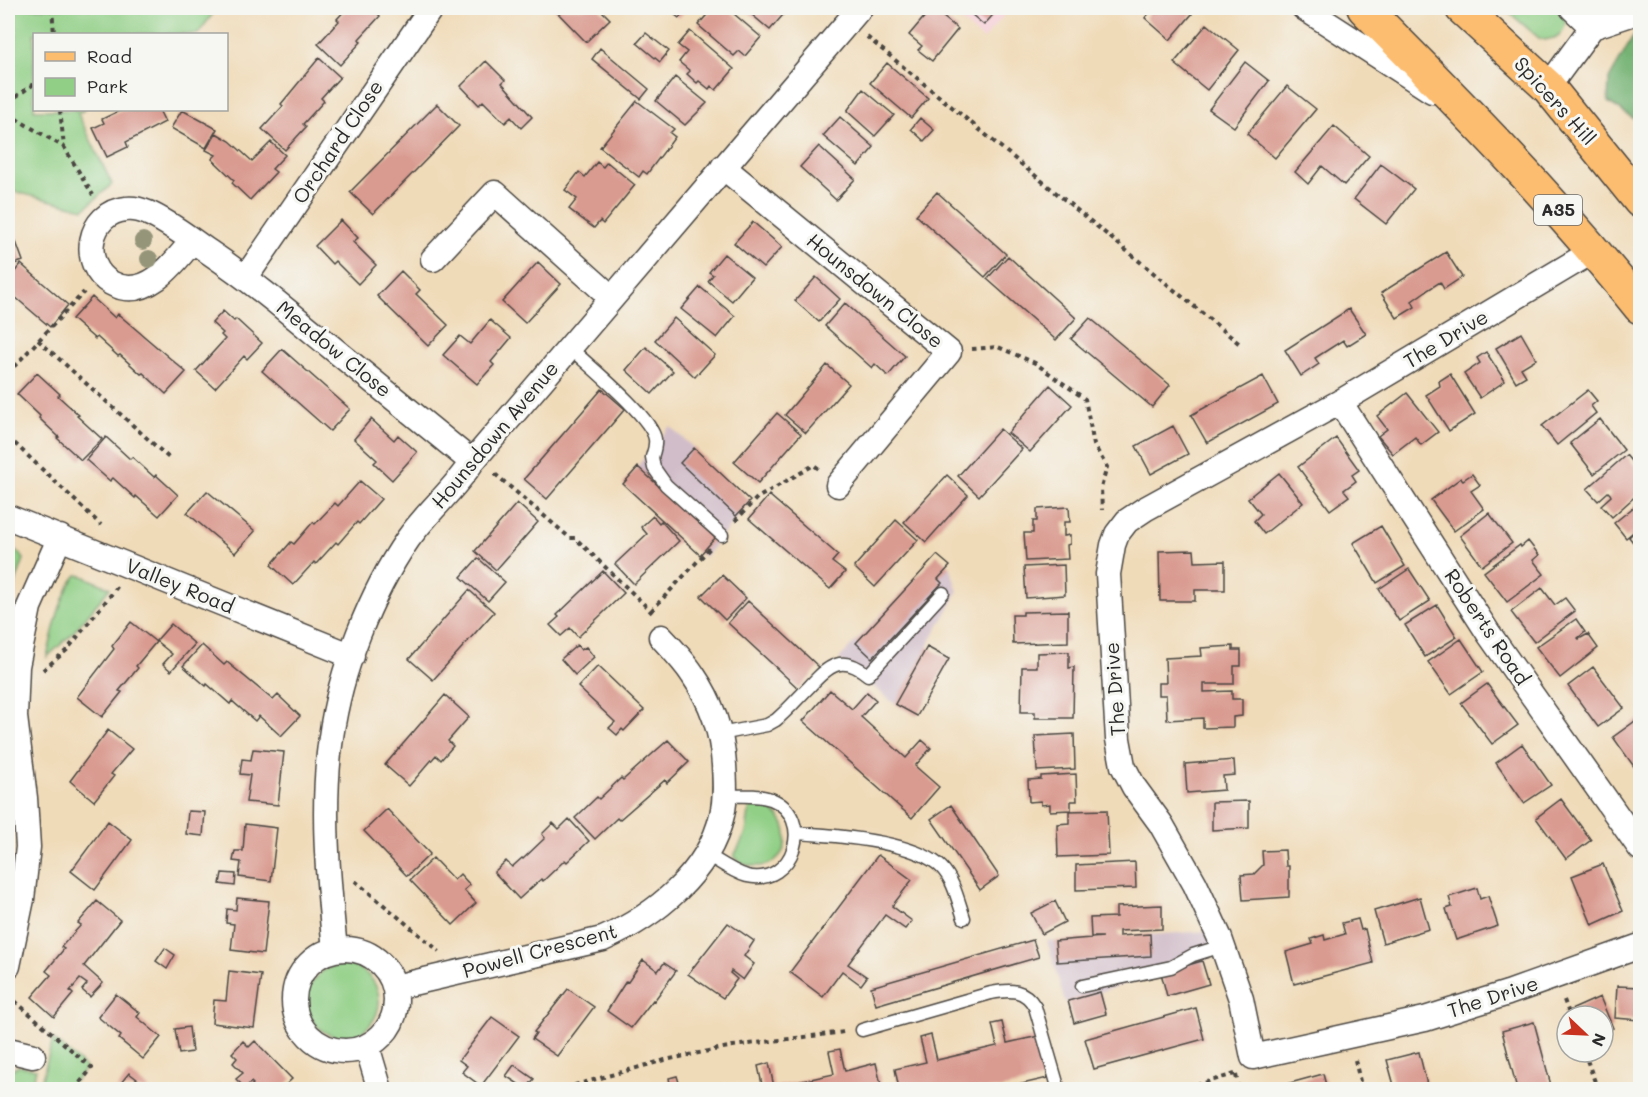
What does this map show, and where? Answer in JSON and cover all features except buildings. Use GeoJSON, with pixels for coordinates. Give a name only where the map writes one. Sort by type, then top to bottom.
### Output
{"type":"FeatureCollection","features":[{"type":"Feature","properties":{"kind":"main road","name":"A35"},"geometry":{"type":"LineString","coordinates":[[1364,8],[1472,116],[1595,250],[1641,307]]}},
{"type":"Feature","properties":{"kind":"main road","name":"Spicers Hill"},"geometry":{"type":"LineString","coordinates":[[1462,8],[1548,87],[1641,201]]}},
{"type":"Feature","properties":{"kind":"street","name":"Orchard Close"},"geometry":{"type":"LineString","coordinates":[[246,277],[430,8]]}},
{"type":"Feature","properties":{"kind":"street"},"geometry":{"type":"LineString","coordinates":[[1304,8],[1472,116]]}},
{"type":"Feature","properties":{"kind":"street"},"geometry":{"type":"LineString","coordinates":[[1572,8],[1592,27]]}},
{"type":"Feature","properties":{"kind":"street"},"geometry":{"type":"LineString","coordinates":[[1548,87],[1592,27],[1641,11]]}},
{"type":"Feature","properties":{"kind":"street","name":"Hounsdown Avenue"},"geometry":{"type":"LineString","coordinates":[[335,950],[327,857],[327,785],[331,736],[340,693],[369,611],[409,539],[569,347],[854,14]]}},
{"type":"Feature","properties":{"kind":"street","name":"Hounsdown Close"},"geometry":{"type":"LineString","coordinates":[[723,167],[949,351],[838,485]]}},
{"type":"Feature","properties":{"kind":"street"},"geometry":{"type":"LineString","coordinates":[[433,259],[495,193],[612,298]]}},
{"type":"Feature","properties":{"kind":"street","name":"Meadow Close"},"geometry":{"type":"LineString","coordinates":[[104,218],[114,211],[125,208],[145,211],[192,241],[246,277],[474,460]]}},
{"type":"Feature","properties":{"kind":"street"},"geometry":{"type":"LineString","coordinates":[[104,218],[91,239],[90,251],[102,276],[119,286],[141,286],[166,272],[192,241]]}},
{"type":"Feature","properties":{"kind":"street","name":"The Drive"},"geometry":{"type":"LineString","coordinates":[[1595,250],[1340,402],[1127,521],[1117,534],[1113,545],[1108,574],[1118,739],[1123,766],[1134,787],[1161,824],[1195,884],[1222,946],[1241,999],[1253,1058],[1425,1019],[1555,977],[1641,946]]}},
{"type":"Feature","properties":{"kind":"street","name":"Roberts Road"},"geometry":{"type":"LineString","coordinates":[[1340,402],[1489,634],[1641,848]]}},
{"type":"Feature","properties":{"kind":"street","name":"Valley Road"},"geometry":{"type":"LineString","coordinates":[[8,517],[352,656]]}},
{"type":"Feature","properties":{"kind":"street"},"geometry":{"type":"LineString","coordinates":[[8,966],[28,847],[21,799],[16,727],[16,675],[28,607],[60,537]]}},
{"type":"Feature","properties":{"kind":"street","name":"Powell Crescent"},"geometry":{"type":"LineString","coordinates":[[395,987],[603,939],[658,908],[674,893],[706,854],[722,815],[725,796],[720,734],[713,712],[694,676],[660,637]]}},
{"type":"Feature","properties":{"kind":"street"},"geometry":{"type":"LineString","coordinates":[[351,949],[366,952],[379,961],[389,973],[395,987],[396,1005],[392,1022],[382,1036],[367,1046],[350,1051],[333,1050],[317,1043],[305,1031],[297,1016],[294,999],[297,982],[306,967],[319,956],[335,950],[351,949]]}},
{"type":"Feature","properties":{"kind":"street"},"geometry":{"type":"LineString","coordinates":[[367,1046],[380,1089]]}},
{"type":"Feature","properties":{"kind":"street"},"geometry":{"type":"LineString","coordinates":[[8,1050],[33,1056]]}},
{"type":"Feature","properties":{"kind":"lane"},"geometry":{"type":"LineString","coordinates":[[569,347],[646,420],[655,437],[652,457],[659,477],[722,535]]}},
{"type":"Feature","properties":{"kind":"lane"},"geometry":{"type":"LineString","coordinates":[[720,734],[776,720],[834,665],[855,666],[868,675],[943,593]]}},
{"type":"Feature","properties":{"kind":"lane"},"geometry":{"type":"LineString","coordinates":[[706,854],[747,876],[761,877],[783,867],[791,857],[796,845],[794,822],[788,812],[771,800],[758,796],[725,796]]}},
{"type":"Feature","properties":{"kind":"lane"},"geometry":{"type":"LineString","coordinates":[[796,833],[860,839],[928,858],[941,867],[950,880],[964,918]]}},
{"type":"Feature","properties":{"kind":"lane"},"geometry":{"type":"LineString","coordinates":[[1082,986],[1171,967],[1193,955],[1222,946]]}},
{"type":"Feature","properties":{"kind":"lane"},"geometry":{"type":"LineString","coordinates":[[862,1030],[991,993],[1019,992],[1029,998],[1035,1007],[1059,1089]]}},
{"type":"Feature","properties":{"kind":"path"},"geometry":{"type":"LineString","coordinates":[[52,8],[54,33]]}},
{"type":"Feature","properties":{"kind":"path"},"geometry":{"type":"LineString","coordinates":[[854,14],[1241,345]]}},
{"type":"Feature","properties":{"kind":"path"},"geometry":{"type":"LineString","coordinates":[[8,102],[33,85]]}},
{"type":"Feature","properties":{"kind":"path"},"geometry":{"type":"LineString","coordinates":[[60,111],[64,147],[93,194],[104,218]]}},
{"type":"Feature","properties":{"kind":"path"},"geometry":{"type":"LineString","coordinates":[[8,114],[64,147]]}},
{"type":"Feature","properties":{"kind":"path"},"geometry":{"type":"LineString","coordinates":[[8,373],[102,276]]}},
{"type":"Feature","properties":{"kind":"path"},"geometry":{"type":"LineString","coordinates":[[38,340],[169,458]]}},
{"type":"Feature","properties":{"kind":"path"},"geometry":{"type":"LineString","coordinates":[[949,351],[998,347],[1035,363],[1085,399],[1094,445],[1107,467],[1101,488],[1103,539],[1113,545]]}},
{"type":"Feature","properties":{"kind":"path"},"geometry":{"type":"LineString","coordinates":[[8,437],[101,526]]}},
{"type":"Feature","properties":{"kind":"path"},"geometry":{"type":"LineString","coordinates":[[474,460],[570,538],[575,538],[651,611]]}},
{"type":"Feature","properties":{"kind":"path"},"geometry":{"type":"LineString","coordinates":[[660,637],[649,638],[637,627],[757,498],[814,465],[838,485]]}},
{"type":"Feature","properties":{"kind":"path"},"geometry":{"type":"LineString","coordinates":[[16,675],[37,674],[67,651],[133,567]]}},
{"type":"Feature","properties":{"kind":"path"},"geometry":{"type":"LineString","coordinates":[[327,857],[462,971]]}},
{"type":"Feature","properties":{"kind":"path"},"geometry":{"type":"LineString","coordinates":[[8,994],[92,1068],[74,1089]]}},
{"type":"Feature","properties":{"kind":"path"},"geometry":{"type":"LineString","coordinates":[[557,1089],[665,1060],[733,1046],[862,1030]]}},
{"type":"Feature","properties":{"kind":"path"},"geometry":{"type":"LineString","coordinates":[[1179,1089],[1236,1074],[1253,1058]]}},
{"type":"Feature","properties":{"kind":"path"},"geometry":{"type":"LineString","coordinates":[[1589,1064],[1598,1089]]}},
{"type":"Feature","properties":{"kind":"path"},"geometry":{"type":"LineString","coordinates":[[1236,1074],[1239,1089]]}},
{"type":"Feature","properties":{"kind":"shaded area"},"geometry":{"type":"Polygon","coordinates":[[[946,8],[1010,8],[983,40],[946,8]]]}},
{"type":"Feature","properties":{"kind":"shaded area"},"geometry":{"type":"Polygon","coordinates":[[[670,426],[750,501],[705,557],[623,484],[670,426]]]}},
{"type":"Feature","properties":{"kind":"shaded area"},"geometry":{"type":"Polygon","coordinates":[[[937,555],[950,566],[958,592],[927,647],[949,659],[917,716],[895,704],[839,659],[937,555]]]}},
{"type":"Feature","properties":{"kind":"shaded area"},"geometry":{"type":"Polygon","coordinates":[[[1209,931],[1219,953],[1203,961],[1209,984],[1167,996],[1160,973],[1100,992],[1106,1014],[1074,1023],[1068,1002],[1065,1002],[1047,940],[1209,931]]]}},
{"type":"Feature","properties":{"kind":"green space"},"geometry":{"type":"Polygon","coordinates":[[[8,8],[217,8],[199,33],[33,33],[33,111],[82,111],[78,114],[112,184],[84,209],[8,190],[8,8]]]}},
{"type":"Feature","properties":{"kind":"green space"},"geometry":{"type":"Polygon","coordinates":[[[1504,8],[1561,8],[1565,20],[1564,27],[1558,37],[1545,40],[1539,38],[1504,8]]]}},
{"type":"Feature","properties":{"kind":"green space"},"geometry":{"type":"Polygon","coordinates":[[[1640,35],[1640,125],[1608,102],[1609,79],[1633,37],[1640,35]]]}},
{"type":"Feature","properties":{"kind":"green space"},"geometry":{"type":"Polygon","coordinates":[[[8,548],[19,553],[24,559],[8,605],[8,548]]]}},
{"type":"Feature","properties":{"kind":"green space"},"geometry":{"type":"Polygon","coordinates":[[[77,575],[110,588],[71,635],[47,657],[66,592],[77,575]]]}},
{"type":"Feature","properties":{"kind":"green space"},"geometry":{"type":"Polygon","coordinates":[[[750,805],[766,808],[777,815],[784,825],[786,837],[784,848],[778,858],[768,864],[748,865],[740,862],[734,856],[746,833],[750,805]]]}},
{"type":"Feature","properties":{"kind":"green space"},"geometry":{"type":"Polygon","coordinates":[[[350,965],[369,975],[377,987],[379,1001],[377,1015],[369,1027],[357,1035],[336,1037],[317,1027],[309,1015],[307,994],[317,975],[329,967],[350,965]]]}},
{"type":"Feature","properties":{"kind":"green space"},"geometry":{"type":"Polygon","coordinates":[[[53,1039],[86,1068],[68,1089],[39,1089],[53,1039]]]}},
{"type":"Feature","properties":{"kind":"green space"},"geometry":{"type":"Polygon","coordinates":[[[19,1066],[36,1069],[31,1089],[8,1089],[8,1071],[19,1066]]]}}]}
